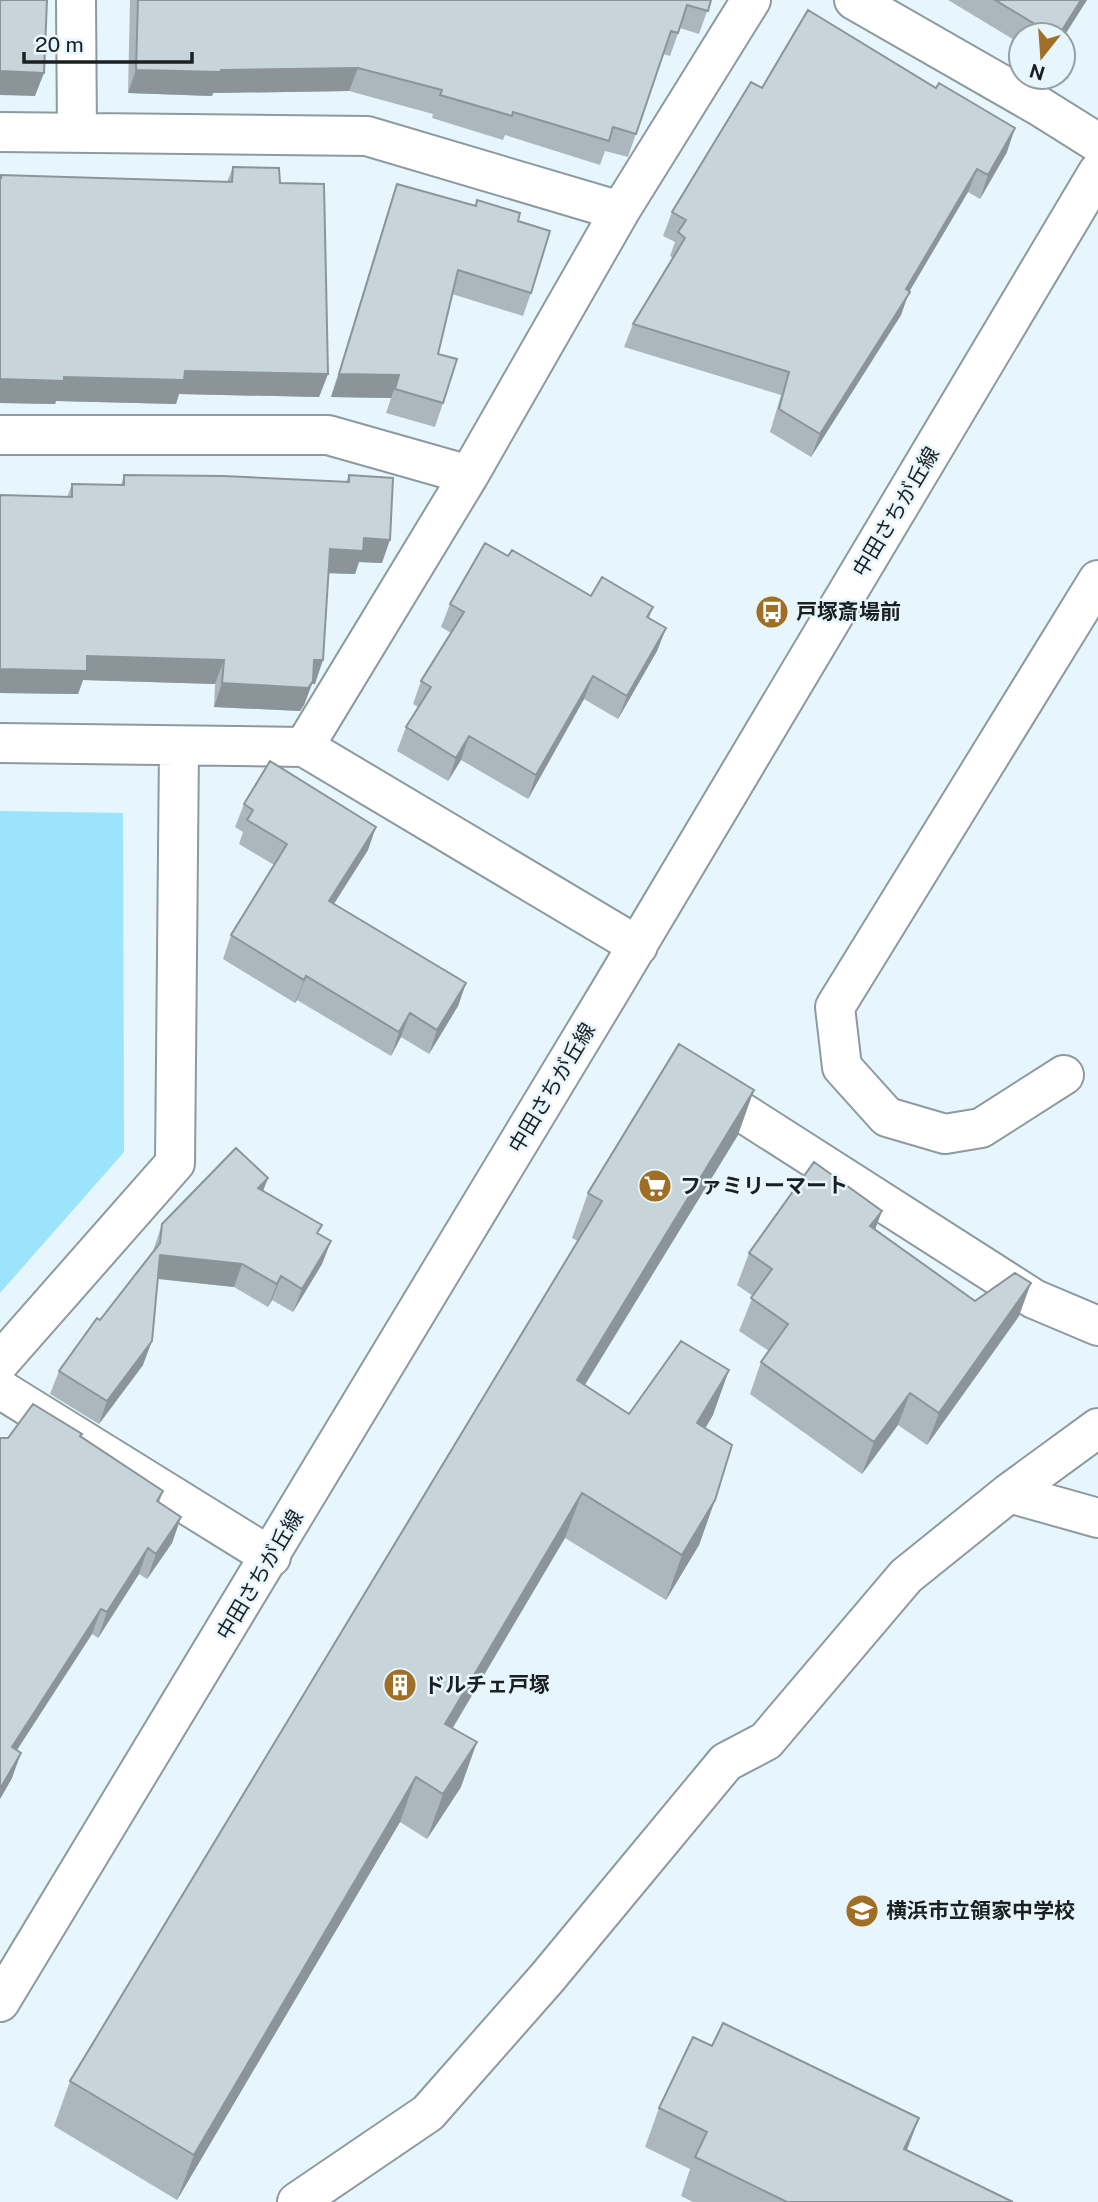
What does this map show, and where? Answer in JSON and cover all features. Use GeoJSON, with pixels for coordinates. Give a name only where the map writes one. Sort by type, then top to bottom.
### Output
{"type":"FeatureCollection","features":[{"type":"Feature","properties":{"kind":"street"},"geometry":{"type":"LineString","coordinates":[[76,0],[77,133]]}},
{"type":"Feature","properties":{"kind":"street"},"geometry":{"type":"LineString","coordinates":[[304,747],[469,475],[620,211],[751,0]]}},
{"type":"Feature","properties":{"kind":"street"},"geometry":{"type":"LineString","coordinates":[[854,0],[1098,143]]}},
{"type":"Feature","properties":{"kind":"street"},"geometry":{"type":"LineString","coordinates":[[0,132],[367,136],[620,211]]}},
{"type":"Feature","properties":{"kind":"street","name":"中田さちが丘線"},"geometry":{"type":"LineString","coordinates":[[0,2002],[638,946],[1098,172]]}},
{"type":"Feature","properties":{"kind":"street"},"geometry":{"type":"LineString","coordinates":[[0,435],[328,435],[469,475]]}},
{"type":"Feature","properties":{"kind":"street"},"geometry":{"type":"LineString","coordinates":[[1064,1076],[981,1128],[945,1134],[887,1117],[842,1067],[835,1007],[1098,580]]}},
{"type":"Feature","properties":{"kind":"street"},"geometry":{"type":"LineString","coordinates":[[0,743],[304,747],[638,946]]}},
{"type":"Feature","properties":{"kind":"street"},"geometry":{"type":"LineString","coordinates":[[0,1362],[175,1163],[179,747]]}},
{"type":"Feature","properties":{"kind":"street"},"geometry":{"type":"LineString","coordinates":[[715,1096],[1034,1299],[1098,1326]]}},
{"type":"Feature","properties":{"kind":"street"},"geometry":{"type":"LineString","coordinates":[[0,1389],[271,1557]]}},
{"type":"Feature","properties":{"kind":"street"},"geometry":{"type":"LineString","coordinates":[[297,2202],[428,2113],[547,1978],[726,1762],[766,1741],[906,1576],[1009,1493],[1098,1428]]}},
{"type":"Feature","properties":{"kind":"street"},"geometry":{"type":"LineString","coordinates":[[1009,1493],[1098,1518]]}},
{"type":"Feature","properties":{"kind":"shaded area"},"geometry":{"type":"Polygon","coordinates":[[[0,811],[123,813],[124,1152],[0,1293],[0,811]]]}},
{"type":"Feature","properties":{"kind":"building"},"geometry":{"type":"Polygon","coordinates":[[[0,0],[47,0],[44,73],[0,71],[0,0]]]}},
{"type":"Feature","properties":{"kind":"building"},"geometry":{"type":"Polygon","coordinates":[[[138,0],[711,0],[708,11],[687,5],[678,33],[671,31],[636,134],[613,127],[609,141],[513,112],[512,116],[440,95],[442,90],[358,68],[221,72],[136,70],[138,0]]]}},
{"type":"Feature","properties":{"kind":"building"},"geometry":{"type":"Polygon","coordinates":[[[995,0],[1081,0],[1068,21],[1030,21],[995,0]]]}},
{"type":"Feature","properties":{"kind":"building"},"geometry":{"type":"Polygon","coordinates":[[[808,10],[936,88],[939,83],[1015,128],[988,175],[977,169],[906,289],[910,292],[820,434],[779,409],[789,372],[633,324],[685,238],[678,232],[686,220],[672,212],[751,82],[762,88],[808,10]]]}},
{"type":"Feature","properties":{"kind":"building"},"geometry":{"type":"Polygon","coordinates":[[[233,167],[279,168],[280,183],[324,184],[328,374],[185,371],[184,380],[64,377],[64,381],[0,379],[1,175],[232,182],[233,167]]]}},
{"type":"Feature","properties":{"kind":"building"},"geometry":{"type":"Polygon","coordinates":[[[397,184],[476,206],[477,200],[520,213],[518,221],[550,231],[531,293],[458,270],[438,354],[457,359],[443,403],[395,389],[399,375],[339,374],[397,184]]]}},
{"type":"Feature","properties":{"kind":"building"},"geometry":{"type":"Polygon","coordinates":[[[124,475],[349,482],[349,475],[393,478],[390,540],[364,538],[363,551],[330,549],[323,660],[314,660],[313,681],[308,688],[222,683],[224,660],[87,656],[87,671],[0,669],[0,495],[72,497],[72,484],[124,485],[124,475]]]}},
{"type":"Feature","properties":{"kind":"building"},"geometry":{"type":"Polygon","coordinates":[[[485,543],[508,556],[512,550],[591,596],[602,577],[653,607],[647,617],[666,628],[627,696],[593,676],[536,775],[469,736],[456,758],[406,727],[431,687],[421,681],[464,612],[450,604],[485,543]]]}},
{"type":"Feature","properties":{"kind":"building"},"geometry":{"type":"Polygon","coordinates":[[[270,761],[376,827],[329,901],[466,983],[437,1030],[410,1013],[399,1032],[306,976],[304,980],[231,935],[287,844],[247,820],[253,810],[244,804],[270,761]]]}},
{"type":"Feature","properties":{"kind":"building","name":"ドルチェ戸塚"},"geometry":{"type":"Polygon","coordinates":[[[679,1044],[754,1090],[577,1380],[629,1414],[681,1341],[729,1370],[697,1423],[732,1445],[715,1500],[682,1555],[582,1493],[445,1724],[477,1742],[443,1794],[416,1777],[194,2155],[70,2081],[602,1201],[588,1193],[679,1044]]]}},
{"type":"Feature","properties":{"kind":"building"},"geometry":{"type":"Polygon","coordinates":[[[236,1148],[268,1178],[258,1188],[322,1225],[317,1233],[331,1241],[302,1289],[281,1276],[277,1284],[242,1264],[160,1255],[152,1341],[107,1401],[59,1371],[97,1318],[100,1320],[160,1243],[162,1224],[236,1148]]]}},
{"type":"Feature","properties":{"kind":"building"},"geometry":{"type":"Polygon","coordinates":[[[814,1162],[882,1211],[870,1226],[975,1301],[1015,1273],[1031,1283],[939,1413],[910,1393],[874,1442],[761,1362],[788,1324],[751,1298],[772,1269],[749,1253],[814,1162]]]}},
{"type":"Feature","properties":{"kind":"building"},"geometry":{"type":"Polygon","coordinates":[[[33,1404],[82,1434],[80,1436],[163,1491],[157,1501],[181,1517],[156,1554],[148,1548],[107,1612],[101,1609],[12,1747],[21,1753],[0,1789],[0,1438],[8,1438],[33,1404]]]}},
{"type":"Feature","properties":{"kind":"building"},"geometry":{"type":"Polygon","coordinates":[[[723,2023],[919,2118],[904,2149],[1013,2202],[787,2202],[695,2157],[707,2132],[659,2108],[693,2037],[712,2046],[723,2023]]]}},
{"type":"Feature","properties":{"kind":"place","name":"戸塚斎場前"},"geometry":{"type":"Point","coordinates":[772,612]}},
{"type":"Feature","properties":{"kind":"place","name":"ファミリーマート"},"geometry":{"type":"Point","coordinates":[655,1186]}},
{"type":"Feature","properties":{"kind":"place","name":"ドルチェ戸塚"},"geometry":{"type":"Point","coordinates":[400,1685]}},
{"type":"Feature","properties":{"kind":"place","name":"横浜市立領家中学校"},"geometry":{"type":"Point","coordinates":[862,1911]}}]}
